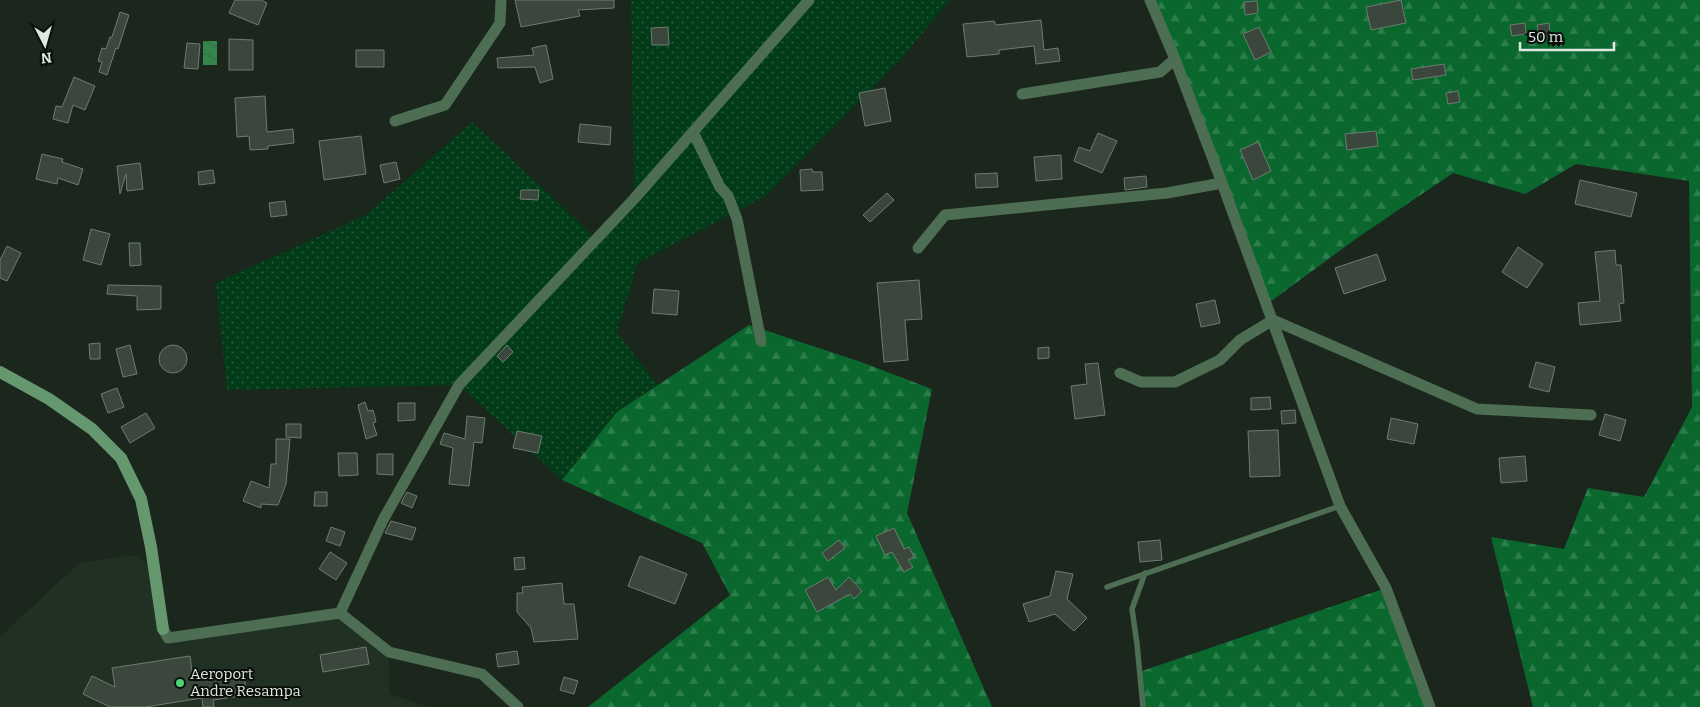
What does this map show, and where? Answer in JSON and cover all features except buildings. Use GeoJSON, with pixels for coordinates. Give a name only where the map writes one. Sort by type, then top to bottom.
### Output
{"type":"FeatureCollection","features":[{"type":"Feature","properties":{"kind":"street"},"geometry":{"type":"LineString","coordinates":[[395,121],[445,105],[500,23],[501,0]]}},
{"type":"Feature","properties":{"kind":"street"},"geometry":{"type":"LineString","coordinates":[[340,613],[382,520],[459,384],[634,199],[809,0]]}},
{"type":"Feature","properties":{"kind":"street"},"geometry":{"type":"LineString","coordinates":[[1150,0],[1175,59],[1222,184],[1340,506],[1386,588],[1430,707]]}},
{"type":"Feature","properties":{"kind":"street"},"geometry":{"type":"LineString","coordinates":[[1022,94],[1160,72],[1175,59]]}},
{"type":"Feature","properties":{"kind":"street"},"geometry":{"type":"LineString","coordinates":[[693,132],[720,187],[728,196],[737,219],[761,341]]}},
{"type":"Feature","properties":{"kind":"street"},"geometry":{"type":"LineString","coordinates":[[918,248],[945,215],[1166,194],[1222,184]]}},
{"type":"Feature","properties":{"kind":"street"},"geometry":{"type":"LineString","coordinates":[[1120,373],[1140,382],[1175,382],[1220,360],[1240,340],[1272,320]]}},
{"type":"Feature","properties":{"kind":"street"},"geometry":{"type":"LineString","coordinates":[[1272,320],[1477,409],[1591,415]]}},
{"type":"Feature","properties":{"kind":"street"},"geometry":{"type":"LineString","coordinates":[[0,372],[49,399],[92,429],[122,458],[141,499],[151,547],[163,629],[168,638],[340,613],[389,652],[482,674],[518,707]]}},
{"type":"Feature","properties":{"kind":"lane"},"geometry":{"type":"LineString","coordinates":[[1107,588],[1145,573],[1340,506]]}},
{"type":"Feature","properties":{"kind":"lane"},"geometry":{"type":"LineString","coordinates":[[1143,707],[1132,609],[1145,573]]}},
{"type":"Feature","properties":{"kind":"shaded area"},"geometry":{"type":"Polygon","coordinates":[[[631,0],[950,0],[903,57],[766,196],[638,263],[617,332],[658,385],[617,412],[562,480],[459,385],[227,390],[216,283],[366,215],[472,122],[597,239],[634,199],[631,0]]]}},
{"type":"Feature","properties":{"kind":"shaded area"},"geometry":{"type":"Polygon","coordinates":[[[135,555],[150,565],[168,638],[340,613],[389,652],[389,694],[428,707],[0,707],[0,637],[79,563],[135,555]]]}},
{"type":"Feature","properties":{"kind":"green space"},"geometry":{"type":"Polygon","coordinates":[[[1150,0],[1700,0],[1700,707],[1533,707],[1491,537],[1564,549],[1588,488],[1644,497],[1692,407],[1689,181],[1576,164],[1525,194],[1453,173],[1357,238],[1266,305],[1150,0]]]}},
{"type":"Feature","properties":{"kind":"green space"},"geometry":{"type":"Polygon","coordinates":[[[749,325],[861,362],[932,389],[907,513],[992,707],[588,707],[730,595],[702,543],[562,480],[617,412],[749,325]]]}},
{"type":"Feature","properties":{"kind":"green space"},"geometry":{"type":"Polygon","coordinates":[[[1386,588],[1430,707],[1144,707],[1139,672],[1386,588]]]}},
{"type":"Feature","properties":{"kind":"water"},"geometry":{"type":"Polygon","coordinates":[[[203,41],[217,41],[217,65],[203,65],[203,41]]]}},
{"type":"Feature","properties":{"kind":"place","name":"Aeroport Andre Resampa"},"geometry":{"type":"Point","coordinates":[180,683]}}]}
